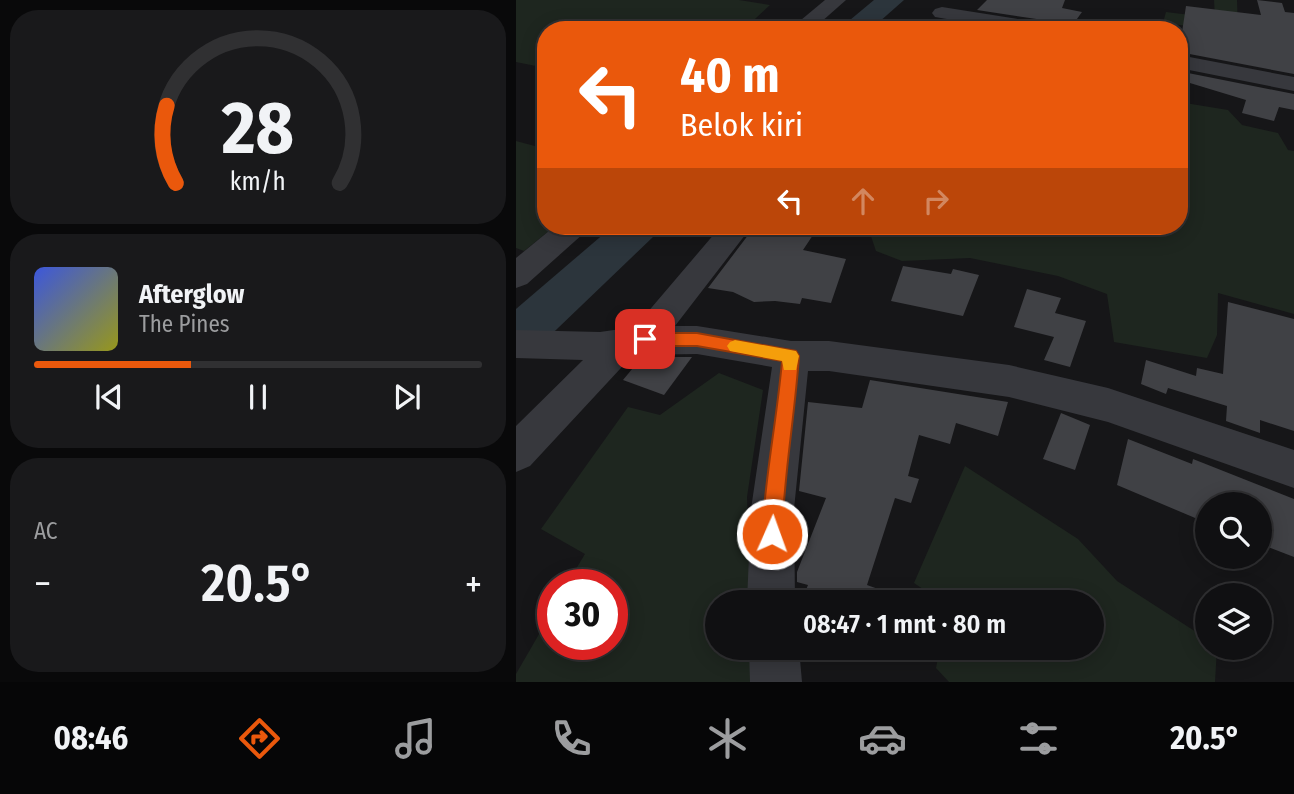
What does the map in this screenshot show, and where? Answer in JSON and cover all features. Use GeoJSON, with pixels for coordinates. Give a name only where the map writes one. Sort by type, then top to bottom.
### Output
{"type":"FeatureCollection","features":[{"type":"Feature","properties":{"kind":"street"},"geometry":{"type":"LineString","coordinates":[[810,21],[837,0]]}},
{"type":"Feature","properties":{"kind":"street"},"geometry":{"type":"LineString","coordinates":[[934,21],[958,0]]}},
{"type":"Feature","properties":{"kind":"street"},"geometry":{"type":"LineString","coordinates":[[942,13],[993,21]]}},
{"type":"Feature","properties":{"kind":"street"},"geometry":{"type":"LineString","coordinates":[[1188,63],[1294,84]]}},
{"type":"Feature","properties":{"kind":"street"},"geometry":{"type":"LineString","coordinates":[[516,276],[564,235]]}},
{"type":"Feature","properties":{"kind":"street"},"geometry":{"type":"LineString","coordinates":[[516,453],[728,235]]}},
{"type":"Feature","properties":{"kind":"street"},"geometry":{"type":"LineString","coordinates":[[516,344],[697,340],[791,356],[829,356],[1009,381],[1108,405],[1294,469]]}},
{"type":"Feature","properties":{"kind":"street"},"geometry":{"type":"LineString","coordinates":[[771,590],[774,481],[791,356]]}},
{"type":"Feature","properties":{"kind":"street"},"geometry":{"type":"LineString","coordinates":[[775,660],[776,682]]}},
{"type":"Feature","properties":{"kind":"shaded area"},"geometry":{"type":"Polygon","coordinates":[[[516,0],[739,0],[770,5],[755,19],[763,21],[537,21],[537,66],[516,62],[516,0]]]}},
{"type":"Feature","properties":{"kind":"shaded area"},"geometry":{"type":"Polygon","coordinates":[[[1214,0],[1237,0],[1238,32],[1188,26],[1188,21],[1164,21],[1166,12],[1215,18],[1214,0]]]}},
{"type":"Feature","properties":{"kind":"shaded area"},"geometry":{"type":"Polygon","coordinates":[[[1188,103],[1228,110],[1242,125],[1278,133],[1288,150],[1294,151],[1294,314],[1218,293],[1217,335],[1207,358],[1114,342],[1107,294],[1058,276],[970,258],[902,261],[876,251],[871,235],[1188,235],[1188,103]]]}},
{"type":"Feature","properties":{"kind":"shaded area"},"geometry":{"type":"Polygon","coordinates":[[[516,141],[537,147],[537,235],[544,235],[524,251],[516,248],[516,141]]]}},
{"type":"Feature","properties":{"kind":"shaded area"},"geometry":{"type":"Polygon","coordinates":[[[719,373],[763,390],[747,497],[751,590],[705,590],[705,660],[754,660],[755,682],[516,682],[516,674],[537,638],[537,660],[628,660],[628,569],[576,569],[585,554],[541,529],[628,407],[660,415],[719,373]]]}},
{"type":"Feature","properties":{"kind":"shaded area"},"geometry":{"type":"Polygon","coordinates":[[[965,466],[1078,539],[1117,581],[1195,631],[1195,660],[1216,660],[1215,682],[949,682],[936,668],[938,660],[1104,660],[1104,590],[924,590],[914,583],[965,466]]]}},
{"type":"Feature","properties":{"kind":"building"},"geometry":{"type":"Polygon","coordinates":[[[987,0],[1065,0],[1062,8],[1082,12],[1076,21],[1050,21],[977,10],[987,0]]]}},
{"type":"Feature","properties":{"kind":"building"},"geometry":{"type":"Polygon","coordinates":[[[1257,0],[1282,3],[1285,12],[1294,13],[1294,74],[1188,54],[1188,21],[1184,21],[1186,6],[1261,15],[1257,0]]]}},
{"type":"Feature","properties":{"kind":"building"},"geometry":{"type":"Polygon","coordinates":[[[1188,73],[1294,94],[1294,110],[1279,107],[1274,121],[1242,113],[1246,100],[1188,82],[1188,73]]]}},
{"type":"Feature","properties":{"kind":"building"},"geometry":{"type":"Polygon","coordinates":[[[748,235],[813,235],[803,250],[846,259],[831,303],[802,298],[800,304],[754,302],[733,292],[708,288],[748,235]]]}},
{"type":"Feature","properties":{"kind":"building"},"geometry":{"type":"Polygon","coordinates":[[[903,266],[951,274],[953,269],[979,275],[963,316],[891,301],[903,266]]]}},
{"type":"Feature","properties":{"kind":"building"},"geometry":{"type":"Polygon","coordinates":[[[1027,289],[1061,298],[1055,313],[1086,321],[1070,367],[1044,360],[1054,337],[1014,327],[1027,289]]]}},
{"type":"Feature","properties":{"kind":"building"},"geometry":{"type":"Polygon","coordinates":[[[1228,302],[1294,319],[1294,431],[1260,420],[1260,433],[1226,421],[1227,406],[1168,388],[1166,394],[1141,384],[1146,360],[1196,376],[1197,368],[1223,374],[1228,302]]]}},
{"type":"Feature","properties":{"kind":"building"},"geometry":{"type":"Polygon","coordinates":[[[642,357],[692,357],[664,395],[623,380],[642,357]]]}},
{"type":"Feature","properties":{"kind":"building"},"geometry":{"type":"Polygon","coordinates":[[[870,380],[1008,402],[998,436],[956,423],[950,444],[919,435],[908,476],[919,479],[911,503],[895,498],[867,585],[881,590],[806,590],[808,585],[797,582],[797,572],[826,498],[799,491],[808,402],[862,408],[870,380]]]}},
{"type":"Feature","properties":{"kind":"building"},"geometry":{"type":"Polygon","coordinates":[[[1061,413],[1090,425],[1075,470],[1043,459],[1061,413]]]}},
{"type":"Feature","properties":{"kind":"building"},"geometry":{"type":"Polygon","coordinates":[[[1128,439],[1192,464],[1193,459],[1294,499],[1294,557],[1272,549],[1272,492],[1195,492],[1195,518],[1117,485],[1128,439]]]}},
{"type":"Feature","properties":{"kind":"waterway"},"geometry":{"type":"LineString","coordinates":[[864,21],[891,0]]}},
{"type":"Feature","properties":{"kind":"waterway"},"geometry":{"type":"LineString","coordinates":[[516,338],[629,235]]}},
{"type":"Feature","properties":{"kind":"slow traffic"},"geometry":{"type":"LineString","coordinates":[[735,346],[791,356],[790,365]]}},
{"type":"Feature","properties":{"kind":"route"},"geometry":{"type":"LineString","coordinates":[[645,339],[697,340],[791,356],[774,481],[772,534]]}}]}
